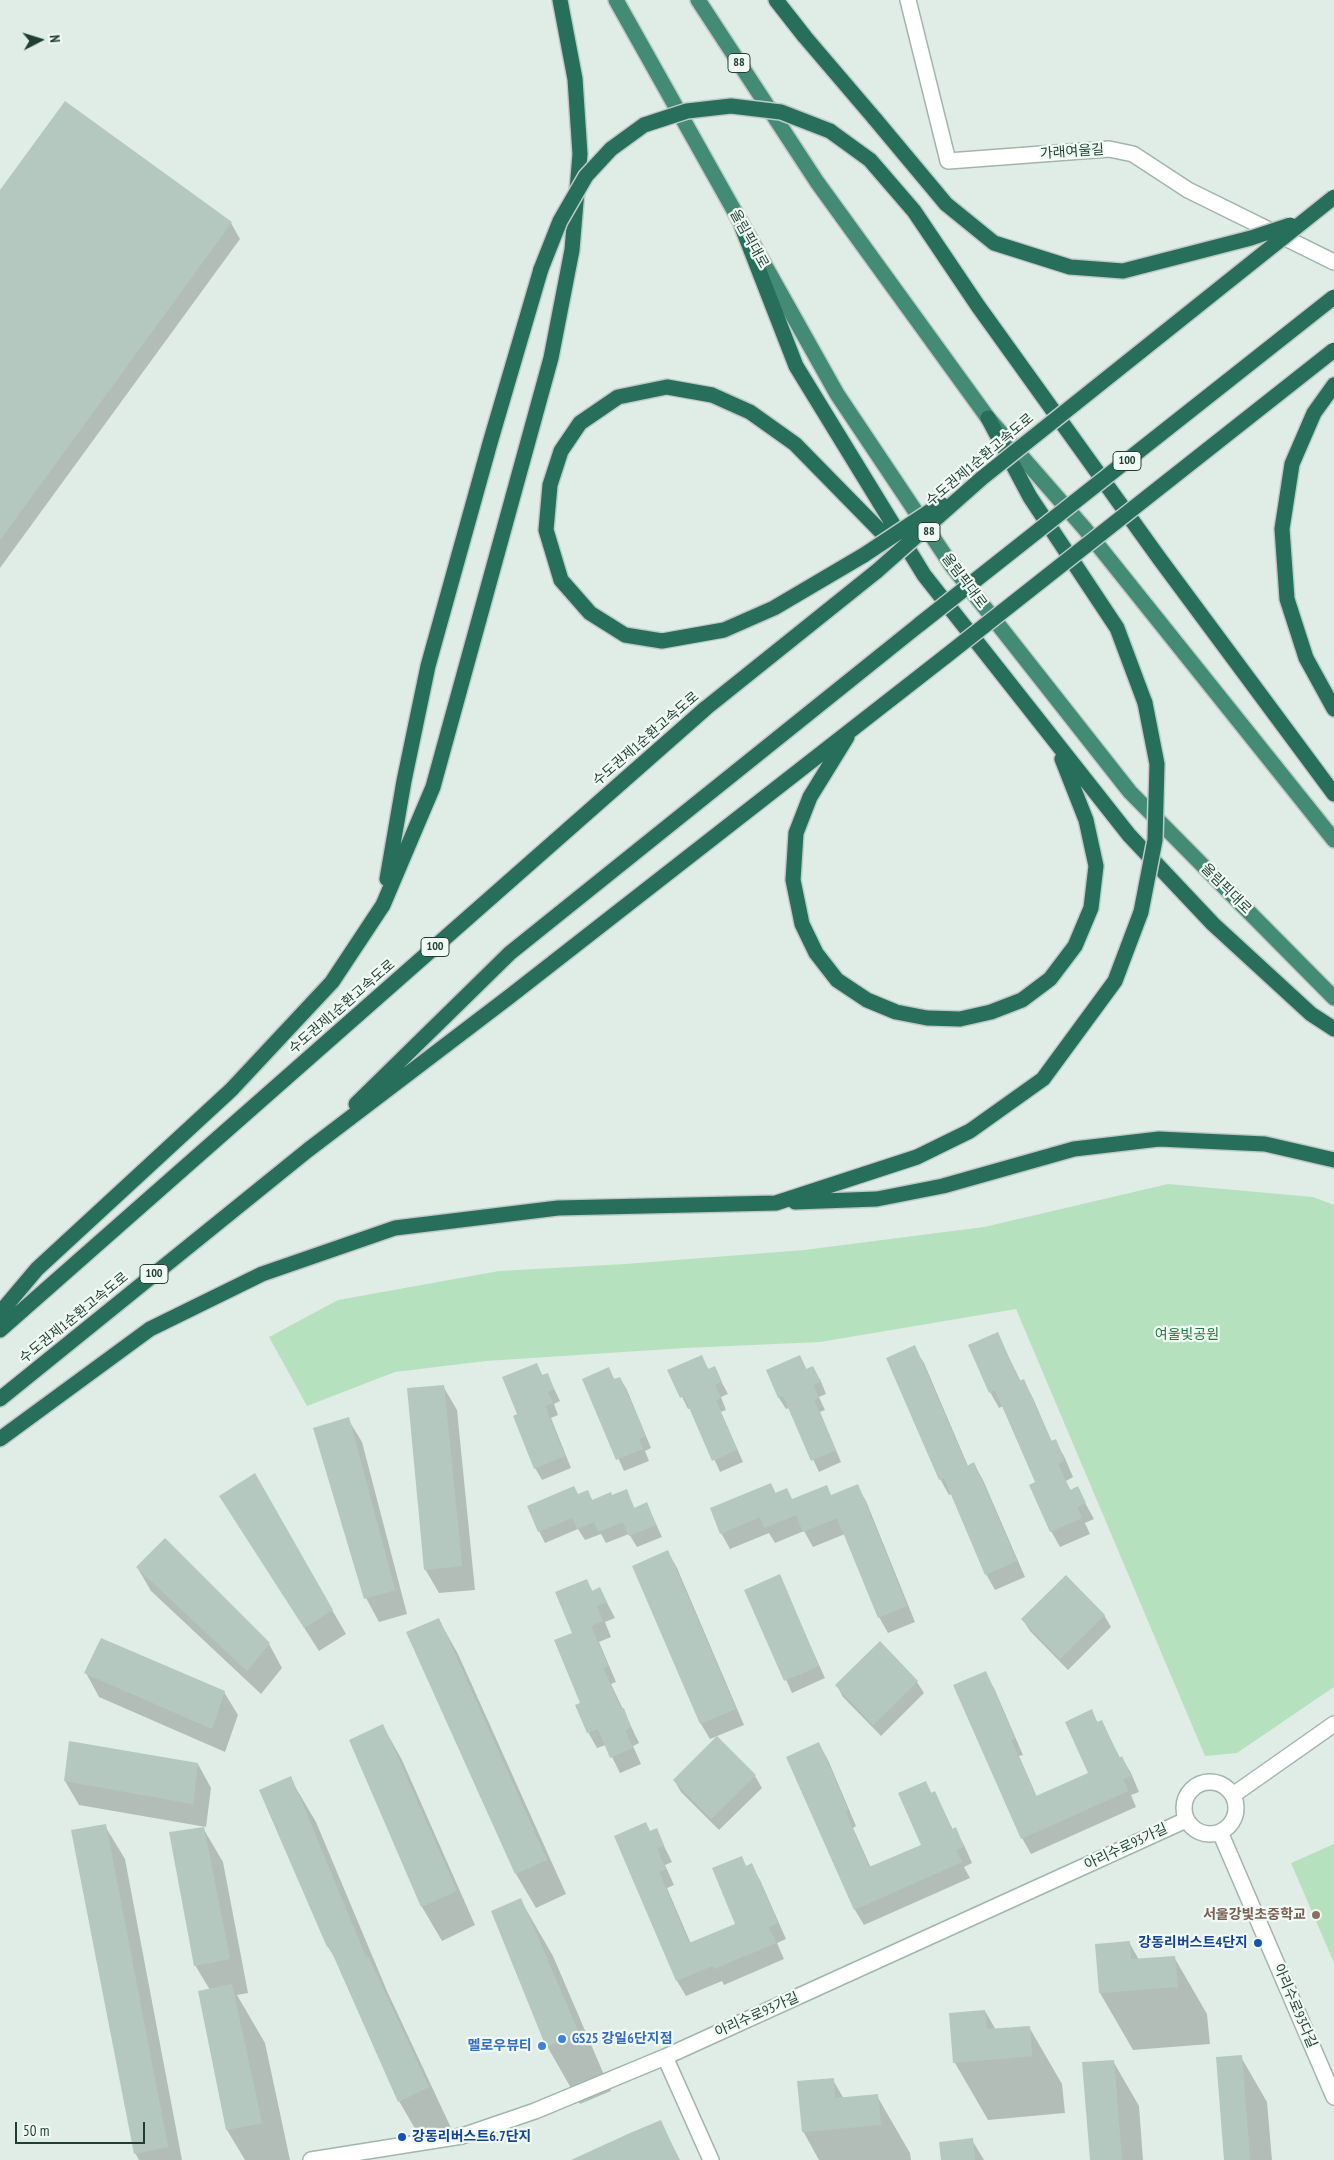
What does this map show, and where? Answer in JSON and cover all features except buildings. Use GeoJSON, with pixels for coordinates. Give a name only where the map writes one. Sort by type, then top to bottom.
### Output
{"type":"FeatureCollection","features":[{"type":"Feature","properties":{"kind":"highway"},"geometry":{"type":"LineString","coordinates":[[0,1312],[37,1269],[231,1090],[332,982],[382,905],[433,787],[551,358],[572,250],[580,154],[575,79],[560,0]]}},
{"type":"Feature","properties":{"kind":"highway","name":"올림픽대로"},"geometry":{"type":"LineString","coordinates":[[616,0],[837,394],[952,566],[1130,792],[1334,998]]}},
{"type":"Feature","properties":{"kind":"highway","name":"88"},"geometry":{"type":"LineString","coordinates":[[698,0],[817,182],[988,418],[1085,529],[1334,840]]}},
{"type":"Feature","properties":{"kind":"highway"},"geometry":{"type":"LineString","coordinates":[[776,0],[946,204],[994,242],[1070,267],[1123,272],[1251,238],[1301,221]]}},
{"type":"Feature","properties":{"kind":"highway"},"geometry":{"type":"LineString","coordinates":[[382,905],[404,781],[428,666],[541,269],[560,221],[586,176],[610,149],[644,124],[687,111],[731,106],[781,112],[830,131],[870,160],[914,211],[978,306],[1148,542],[1334,794]]}},
{"type":"Feature","properties":{"kind":"highway","name":"수도권제1순환고속도로"},"geometry":{"type":"LineString","coordinates":[[0,1330],[706,708],[877,571],[982,478],[1301,221],[1334,197]]}},
{"type":"Feature","properties":{"kind":"highway"},"geometry":{"type":"LineString","coordinates":[[742,227],[796,366],[924,575]]}},
{"type":"Feature","properties":{"kind":"highway","name":"수도권제1순환고속도로"},"geometry":{"type":"LineString","coordinates":[[308,1150],[510,953],[920,624],[1334,297]]}},
{"type":"Feature","properties":{"kind":"highway","name":"수도권제1순환고속도로"},"geometry":{"type":"LineString","coordinates":[[0,1399],[308,1150],[509,997],[1334,350]]}},
{"type":"Feature","properties":{"kind":"highway"},"geometry":{"type":"LineString","coordinates":[[1334,385],[1314,413],[1292,464],[1282,529],[1287,599],[1306,658],[1334,709]]}},
{"type":"Feature","properties":{"kind":"highway"},"geometry":{"type":"LineString","coordinates":[[982,478],[864,554],[774,608],[724,630],[662,641],[625,635],[590,613],[561,580],[546,530],[550,485],[561,451],[580,423],[618,397],[668,387],[712,395],[750,412],[795,444],[924,575],[1129,835],[1213,924],[1311,1014],[1334,1029]]}},
{"type":"Feature","properties":{"kind":"highway"},"geometry":{"type":"LineString","coordinates":[[776,1203],[917,1157],[970,1131],[1043,1078],[1115,981],[1141,912],[1155,840],[1157,764],[1145,703],[1117,628],[1030,497],[988,418]]}},
{"type":"Feature","properties":{"kind":"highway"},"geometry":{"type":"LineString","coordinates":[[852,728],[810,797],[796,833],[792,880],[802,924],[816,952],[837,980],[867,1000],[896,1012],[927,1018],[960,1019],[991,1012],[1022,1000],[1050,979],[1075,946],[1091,908],[1096,866],[1086,820],[1054,741]]}},
{"type":"Feature","properties":{"kind":"highway"},"geometry":{"type":"LineString","coordinates":[[0,1439],[150,1328],[262,1274],[395,1228],[558,1208],[877,1199],[943,1186],[1074,1149],[1159,1139],[1265,1144],[1334,1160]]}},
{"type":"Feature","properties":{"kind":"street","name":"가래여울길"},"geometry":{"type":"LineString","coordinates":[[908,0],[948,161],[1109,149],[1133,154],[1188,190],[1334,262]]}},
{"type":"Feature","properties":{"kind":"street"},"geometry":{"type":"LineString","coordinates":[[1233,1795],[1334,1724]]}},
{"type":"Feature","properties":{"kind":"street"},"geometry":{"type":"LineString","coordinates":[[1211,1782],[1227,1788],[1233,1795],[1236,1812],[1234,1820],[1229,1827],[1220,1832],[1206,1834],[1198,1832],[1186,1820],[1184,1802],[1194,1787],[1211,1782]]}},
{"type":"Feature","properties":{"kind":"street","name":"아리수로93가길"},"geometry":{"type":"LineString","coordinates":[[312,2160],[462,2136],[535,2111],[665,2057],[1186,1820]]}},
{"type":"Feature","properties":{"kind":"street","name":"아리수로93다길"},"geometry":{"type":"LineString","coordinates":[[1220,1832],[1334,2097]]}},
{"type":"Feature","properties":{"kind":"street"},"geometry":{"type":"LineString","coordinates":[[665,2057],[711,2160]]}},
{"type":"Feature","properties":{"kind":"green space","name":"여울빛공원"},"geometry":{"type":"Polygon","coordinates":[[[1168,1184],[1313,1197],[1334,1205],[1334,1687],[1237,1753],[1205,1756],[1016,1309],[820,1342],[685,1348],[486,1361],[395,1372],[307,1406],[269,1337],[338,1300],[499,1271],[625,1264],[804,1250],[984,1227],[1168,1184]]]}},
{"type":"Feature","properties":{"kind":"green space"},"geometry":{"type":"Polygon","coordinates":[[[1334,1844],[1334,1963],[1291,1863],[1334,1844]]]}},
{"type":"Feature","properties":{"kind":"place","name":"서울강빛초중학교"},"geometry":{"type":"Point","coordinates":[1316,1915]}},
{"type":"Feature","properties":{"kind":"place","name":"강동리버스트4단지"},"geometry":{"type":"Point","coordinates":[1258,1943]}},
{"type":"Feature","properties":{"kind":"place","name":"GS25 강일6단지점"},"geometry":{"type":"Point","coordinates":[562,2039]}},
{"type":"Feature","properties":{"kind":"place","name":"멜로우뷰티"},"geometry":{"type":"Point","coordinates":[542,2046]}},
{"type":"Feature","properties":{"kind":"place","name":"강동리버스트6.7단지"},"geometry":{"type":"Point","coordinates":[402,2137]}}]}
